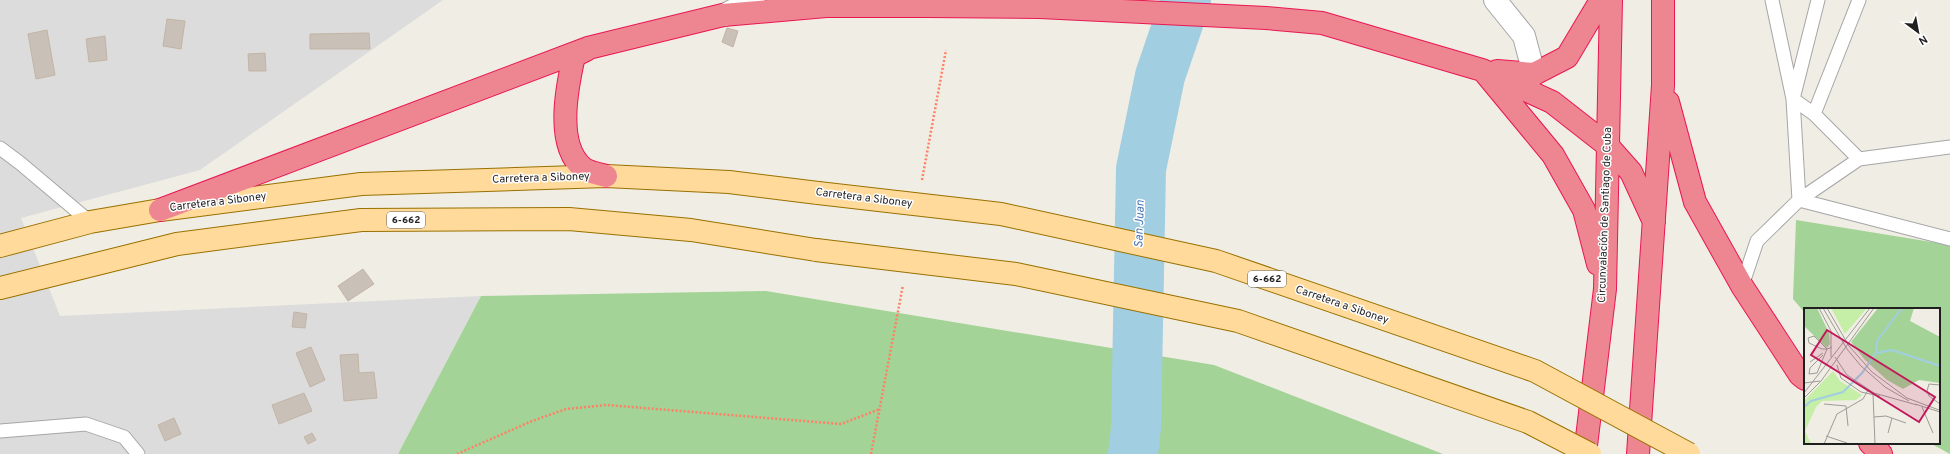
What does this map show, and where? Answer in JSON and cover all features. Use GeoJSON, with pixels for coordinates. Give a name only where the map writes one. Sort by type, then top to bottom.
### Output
{"type":"FeatureCollection","features":[{"type":"Feature","properties":{"kind":"highway"},"geometry":{"type":"LineString","coordinates":[[1482,70],[1534,74],[1567,57],[1601,0]]}},
{"type":"Feature","properties":{"kind":"highway","name":"Circunvalación de Santiago de Cuba"},"geometry":{"type":"LineString","coordinates":[[1585,454],[1605,289],[1610,0]]}},
{"type":"Feature","properties":{"kind":"highway"},"geometry":{"type":"LineString","coordinates":[[1638,454],[1663,85],[1663,0]]}},
{"type":"Feature","properties":{"kind":"highway"},"geometry":{"type":"LineString","coordinates":[[160,210],[588,48],[722,15],[825,3],[927,3],[1266,18],[1322,22],[1482,70],[1552,102],[1608,145],[1631,172],[1654,222]]}},
{"type":"Feature","properties":{"kind":"highway"},"geometry":{"type":"LineString","coordinates":[[588,48],[574,56],[569,80],[566,135],[571,152],[583,168],[606,176]]}},
{"type":"Feature","properties":{"kind":"highway"},"geometry":{"type":"LineString","coordinates":[[1482,70],[1553,155],[1584,210],[1605,289]]}},
{"type":"Feature","properties":{"kind":"highway"},"geometry":{"type":"LineString","coordinates":[[1663,85],[1695,202],[1742,286],[1800,375],[1804,378]]}},
{"type":"Feature","properties":{"kind":"highway"},"geometry":{"type":"LineString","coordinates":[[1871,444],[1881,454]]}},
{"type":"Feature","properties":{"kind":"main road","name":"Carretera a Siboney"},"geometry":{"type":"LineString","coordinates":[[0,246],[90,222],[160,210],[361,184],[606,176],[729,182],[1000,214],[1216,261],[1535,372],[1689,454]]}},
{"type":"Feature","properties":{"kind":"main road","name":"6-662"},"geometry":{"type":"LineString","coordinates":[[0,288],[177,244],[361,220],[569,220],[692,230],[816,250],[1016,274],[1238,321],[1528,422],[1590,454]]}},
{"type":"Feature","properties":{"kind":"street"},"geometry":{"type":"LineString","coordinates":[[722,15],[754,0]]}},
{"type":"Feature","properties":{"kind":"street"},"geometry":{"type":"LineString","coordinates":[[1494,0],[1524,36],[1534,74]]}},
{"type":"Feature","properties":{"kind":"lane"},"geometry":{"type":"LineString","coordinates":[[1772,0],[1793,99],[1799,200]]}},
{"type":"Feature","properties":{"kind":"lane"},"geometry":{"type":"LineString","coordinates":[[1793,99],[1818,0]]}},
{"type":"Feature","properties":{"kind":"lane"},"geometry":{"type":"LineString","coordinates":[[1814,114],[1859,0]]}},
{"type":"Feature","properties":{"kind":"lane"},"geometry":{"type":"LineString","coordinates":[[1793,99],[1814,114],[1859,159]]}},
{"type":"Feature","properties":{"kind":"lane"},"geometry":{"type":"LineString","coordinates":[[1742,286],[1757,241],[1799,200],[1859,159],[1950,147]]}},
{"type":"Feature","properties":{"kind":"lane"},"geometry":{"type":"LineString","coordinates":[[0,148],[90,222]]}},
{"type":"Feature","properties":{"kind":"lane"},"geometry":{"type":"LineString","coordinates":[[1799,200],[1950,239]]}},
{"type":"Feature","properties":{"kind":"lane"},"geometry":{"type":"LineString","coordinates":[[0,431],[86,424],[124,437],[138,454]]}},
{"type":"Feature","properties":{"kind":"path"},"geometry":{"type":"LineString","coordinates":[[457,454],[532,421],[566,409],[607,405],[841,424],[880,409]]}},
{"type":"Feature","properties":{"kind":"shaded area"},"geometry":{"type":"Polygon","coordinates":[[[0,0],[443,0],[200,170],[21,218],[60,316],[481,296],[398,454],[0,454],[0,0]]]}},
{"type":"Feature","properties":{"kind":"green space"},"geometry":{"type":"Polygon","coordinates":[[[1796,220],[1950,245],[1950,454],[1932,444],[1940,444],[1940,308],[1804,308],[1804,312],[1793,299],[1796,220]]]}},
{"type":"Feature","properties":{"kind":"green space"},"geometry":{"type":"Polygon","coordinates":[[[766,291],[1214,365],[1443,454],[398,454],[481,296],[766,291]]]}},
{"type":"Feature","properties":{"kind":"building"},"geometry":{"type":"Polygon","coordinates":[[[167,19],[185,21],[181,49],[163,46],[167,19]]]}},
{"type":"Feature","properties":{"kind":"building"},"geometry":{"type":"Polygon","coordinates":[[[727,28],[738,31],[733,47],[722,42],[727,28]]]}},
{"type":"Feature","properties":{"kind":"building"},"geometry":{"type":"Polygon","coordinates":[[[47,30],[55,75],[36,79],[28,34],[47,30]]]}},
{"type":"Feature","properties":{"kind":"building"},"geometry":{"type":"Polygon","coordinates":[[[369,33],[370,49],[310,49],[310,34],[369,33]]]}},
{"type":"Feature","properties":{"kind":"building"},"geometry":{"type":"Polygon","coordinates":[[[105,36],[107,60],[89,62],[86,39],[105,36]]]}},
{"type":"Feature","properties":{"kind":"building"},"geometry":{"type":"Polygon","coordinates":[[[265,53],[266,71],[249,71],[248,54],[265,53]]]}},
{"type":"Feature","properties":{"kind":"building"},"geometry":{"type":"Polygon","coordinates":[[[363,269],[374,284],[348,301],[338,286],[363,269]]]}},
{"type":"Feature","properties":{"kind":"building"},"geometry":{"type":"Polygon","coordinates":[[[294,312],[307,314],[305,328],[292,327],[294,312]]]}},
{"type":"Feature","properties":{"kind":"building"},"geometry":{"type":"Polygon","coordinates":[[[311,347],[325,380],[310,387],[296,353],[311,347]]]}},
{"type":"Feature","properties":{"kind":"building"},"geometry":{"type":"Polygon","coordinates":[[[358,354],[359,373],[374,372],[377,398],[344,401],[340,355],[358,354]]]}},
{"type":"Feature","properties":{"kind":"building"},"geometry":{"type":"Polygon","coordinates":[[[304,393],[312,411],[279,424],[272,405],[304,393]]]}},
{"type":"Feature","properties":{"kind":"building"},"geometry":{"type":"Polygon","coordinates":[[[174,418],[181,434],[165,441],[158,425],[174,418]]]}},
{"type":"Feature","properties":{"kind":"building"},"geometry":{"type":"Polygon","coordinates":[[[312,433],[316,440],[308,444],[304,437],[312,433]]]}},
{"type":"Feature","properties":{"kind":"waterway","name":"San Juan"},"geometry":{"type":"LineString","coordinates":[[1133,454],[1136,428],[1141,169],[1160,76],[1186,0]]}}]}
